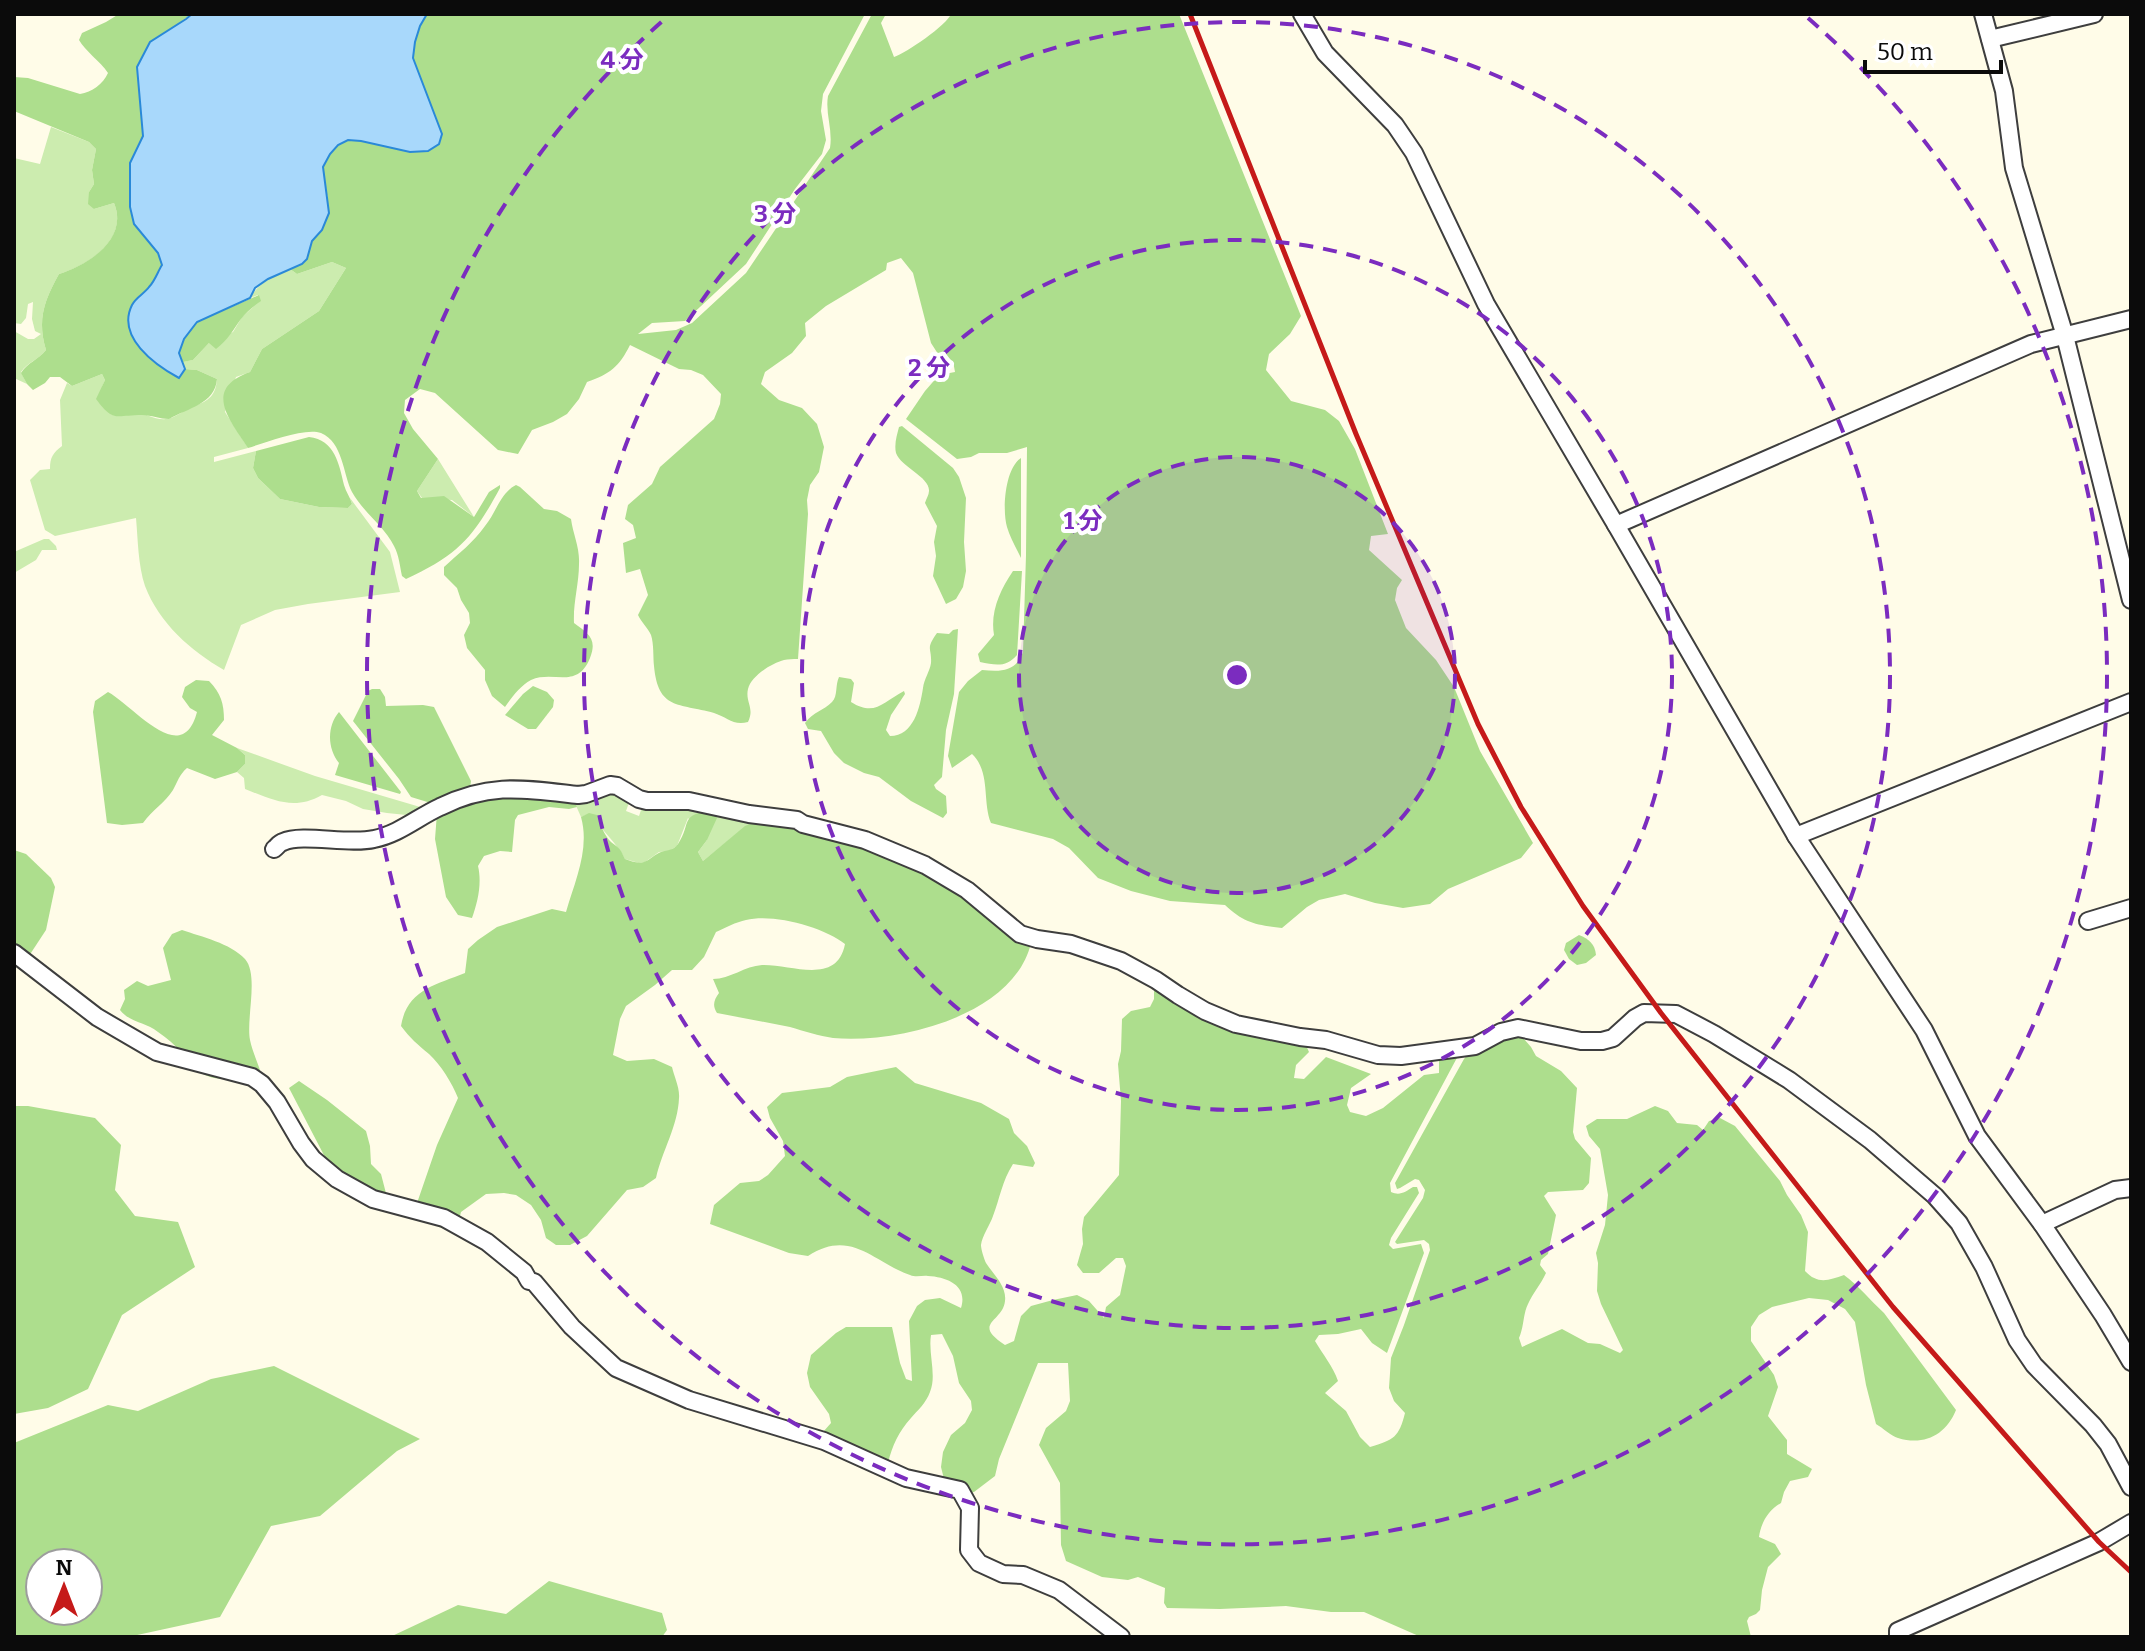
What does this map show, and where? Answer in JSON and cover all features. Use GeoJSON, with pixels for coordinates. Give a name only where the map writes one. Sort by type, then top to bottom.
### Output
{"type":"FeatureCollection","features":[{"type":"Feature","properties":{"kind":"street"},"geometry":{"type":"LineString","coordinates":[[1302,14],[1325,53],[1395,125],[1414,153],[1486,304],[1796,836],[1924,1030],[1977,1136],[2042,1224],[2131,1362]]}},
{"type":"Feature","properties":{"kind":"street"},"geometry":{"type":"LineString","coordinates":[[1983,14],[2004,91],[2014,168],[2065,336],[2131,600]]}},
{"type":"Feature","properties":{"kind":"street"},"geometry":{"type":"LineString","coordinates":[[1990,39],[2094,14]]}},
{"type":"Feature","properties":{"kind":"street"},"geometry":{"type":"LineString","coordinates":[[1616,525],[2031,344],[2131,319]]}},
{"type":"Feature","properties":{"kind":"street"},"geometry":{"type":"LineString","coordinates":[[1796,836],[2131,702]]}},
{"type":"Feature","properties":{"kind":"street"},"geometry":{"type":"LineString","coordinates":[[274,849],[284,841],[303,839],[351,842],[375,839],[394,833],[460,797],[492,790],[514,788],[578,795],[610,785],[647,801],[689,801],[749,814],[797,820],[865,840],[925,865],[967,890],[1020,934],[1071,944],[1121,961],[1205,1011],[1236,1024],[1326,1040],[1378,1055],[1401,1056],[1475,1046],[1501,1032],[1518,1028],[1581,1041],[1602,1041],[1613,1038],[1644,1013],[1676,1014],[1789,1080],[1870,1140],[1935,1196],[1959,1223],[2025,1353],[2101,1435],[2131,1487]]}},
{"type":"Feature","properties":{"kind":"street"},"geometry":{"type":"LineString","coordinates":[[2088,921],[2131,908]]}},
{"type":"Feature","properties":{"kind":"street"},"geometry":{"type":"LineString","coordinates":[[14,953],[97,1017],[157,1052],[252,1077],[277,1102],[313,1159],[337,1179],[373,1199],[444,1218],[487,1242],[524,1272],[572,1327],[616,1368],[689,1400],[824,1441],[906,1478],[960,1490],[970,1508],[969,1550],[979,1563],[1003,1574],[1023,1575],[1059,1590],[1121,1637]]}},
{"type":"Feature","properties":{"kind":"street"},"geometry":{"type":"LineString","coordinates":[[2042,1224],[2115,1190],[2131,1188]]}},
{"type":"Feature","properties":{"kind":"street"},"geometry":{"type":"LineString","coordinates":[[1898,1637],[1898,1631],[2099,1542],[2131,1523]]}},
{"type":"Feature","properties":{"kind":"green space"},"geometry":{"type":"Polygon","coordinates":[[[119,14],[191,14],[174,27],[137,67],[143,136],[130,163],[130,207],[134,224],[158,253],[162,265],[150,287],[139,296],[179,378],[185,369],[197,370],[217,379],[206,400],[169,419],[111,415],[96,399],[105,380],[102,374],[72,386],[60,377],[50,377],[33,390],[21,373],[46,350],[42,320],[49,293],[59,274],[82,264],[103,249],[116,228],[117,216],[114,203],[94,209],[88,204],[89,192],[94,184],[92,170],[96,149],[89,142],[14,111],[14,77],[28,78],[80,94],[93,89],[108,73],[79,40],[82,33],[119,14]]]}},
{"type":"Feature","properties":{"kind":"green space"},"geometry":{"type":"Polygon","coordinates":[[[427,14],[865,14],[823,94],[821,111],[826,140],[822,154],[746,264],[685,321],[652,323],[638,334],[676,330],[692,323],[746,273],[830,148],[828,96],[872,14],[886,14],[881,23],[894,57],[926,38],[951,14],[1179,14],[1301,316],[1290,334],[1269,354],[1266,370],[1291,401],[1325,410],[1339,421],[1355,449],[1388,534],[1371,536],[1369,550],[1402,580],[1395,600],[1406,628],[1436,660],[1454,687],[1480,751],[1533,843],[1521,858],[1448,889],[1430,904],[1403,908],[1345,894],[1319,900],[1282,928],[1251,922],[1225,905],[1170,901],[1131,891],[1098,878],[1069,848],[1053,839],[991,823],[978,761],[972,754],[952,768],[948,756],[959,692],[982,670],[1012,667],[1023,652],[1027,447],[1007,453],[979,453],[957,459],[906,419],[939,375],[955,372],[953,361],[940,357],[931,343],[913,273],[901,258],[887,263],[886,270],[826,306],[805,323],[806,336],[792,353],[765,372],[761,384],[779,400],[802,408],[817,424],[824,447],[819,472],[810,485],[807,500],[798,659],[774,664],[753,679],[747,694],[751,713],[748,722],[734,722],[665,698],[656,680],[651,635],[638,615],[648,595],[640,569],[626,573],[623,543],[636,538],[633,525],[625,519],[628,505],[652,484],[660,467],[714,419],[720,404],[721,394],[703,375],[679,369],[630,345],[613,369],[587,382],[567,414],[532,430],[518,454],[498,450],[435,393],[420,389],[405,400],[404,413],[438,459],[417,491],[421,498],[444,496],[474,517],[489,492],[500,485],[500,488],[481,520],[462,543],[439,562],[406,579],[402,576],[390,539],[352,492],[334,443],[321,433],[305,432],[248,448],[228,416],[224,396],[235,379],[250,372],[262,349],[319,311],[346,268],[332,262],[297,274],[290,269],[302,264],[312,241],[322,230],[328,201],[323,167],[330,154],[348,140],[442,134],[413,58],[420,26],[427,14]]]}},
{"type":"Feature","properties":{"kind":"green space"},"geometry":{"type":"Polygon","coordinates":[[[51,127],[89,142],[96,149],[92,170],[94,184],[89,192],[94,209],[114,203],[116,228],[111,239],[94,257],[59,274],[49,293],[42,320],[46,350],[21,372],[27,384],[14,378],[14,331],[28,339],[41,334],[35,331],[32,319],[33,302],[28,304],[26,318],[21,324],[14,323],[14,158],[40,164],[51,127]]]}},
{"type":"Feature","properties":{"kind":"green space"},"geometry":{"type":"Polygon","coordinates":[[[332,262],[346,268],[319,311],[262,349],[250,372],[236,377],[225,412],[248,448],[214,457],[214,462],[256,451],[253,468],[258,478],[280,499],[319,507],[348,508],[352,504],[350,498],[390,552],[400,592],[275,610],[241,625],[224,670],[177,635],[151,599],[141,570],[136,518],[55,536],[45,530],[30,480],[40,470],[50,469],[53,456],[62,446],[60,400],[67,383],[72,386],[102,374],[105,380],[102,387],[135,409],[154,418],[174,417],[208,399],[217,379],[197,370],[185,369],[182,362],[193,360],[209,343],[233,332],[242,317],[260,301],[258,295],[250,298],[262,284],[290,269],[297,274],[332,262]]]}},
{"type":"Feature","properties":{"kind":"green space"},"geometry":{"type":"Polygon","coordinates":[[[259,295],[261,301],[245,314],[220,346],[216,349],[209,343],[193,360],[183,362],[179,353],[184,339],[197,322],[259,295]]]}},
{"type":"Feature","properties":{"kind":"green space"},"geometry":{"type":"Polygon","coordinates":[[[902,426],[953,468],[966,498],[966,571],[963,587],[956,599],[946,604],[933,576],[937,526],[925,503],[928,486],[896,453],[899,427],[902,426]]]}},
{"type":"Feature","properties":{"kind":"green space"},"geometry":{"type":"Polygon","coordinates":[[[309,437],[325,443],[334,454],[352,504],[348,508],[319,507],[280,499],[258,478],[253,468],[256,451],[309,437]]]}},
{"type":"Feature","properties":{"kind":"green space"},"geometry":{"type":"Polygon","coordinates":[[[1021,458],[1021,558],[1008,531],[1005,510],[1008,480],[1021,458]]]}},
{"type":"Feature","properties":{"kind":"green space"},"geometry":{"type":"Polygon","coordinates":[[[438,459],[474,517],[452,500],[422,498],[417,491],[438,459]]]}},
{"type":"Feature","properties":{"kind":"green space"},"geometry":{"type":"Polygon","coordinates":[[[516,485],[544,509],[557,511],[571,519],[579,558],[574,623],[590,637],[593,646],[585,668],[579,674],[531,680],[505,707],[492,696],[485,680],[485,670],[467,648],[464,635],[470,623],[469,613],[457,588],[444,575],[444,567],[476,537],[506,493],[516,485]]]}},
{"type":"Feature","properties":{"kind":"green space"},"geometry":{"type":"Polygon","coordinates":[[[49,539],[57,550],[42,550],[36,560],[14,573],[14,552],[49,539]]]}},
{"type":"Feature","properties":{"kind":"green space"},"geometry":{"type":"Polygon","coordinates":[[[1013,571],[1022,571],[1017,655],[1004,664],[980,662],[978,654],[994,635],[993,618],[997,602],[1013,571]]]}},
{"type":"Feature","properties":{"kind":"green space"},"geometry":{"type":"Polygon","coordinates":[[[958,629],[954,694],[946,730],[942,777],[934,785],[946,796],[947,813],[943,818],[911,801],[879,777],[844,763],[821,731],[808,729],[805,723],[834,700],[839,677],[851,679],[854,683],[851,702],[866,708],[879,706],[904,691],[886,730],[890,736],[905,731],[920,704],[931,663],[931,643],[937,633],[949,634],[958,629]]]}},
{"type":"Feature","properties":{"kind":"green space"},"geometry":{"type":"Polygon","coordinates":[[[196,680],[209,681],[222,704],[224,720],[212,735],[245,755],[245,764],[237,772],[215,779],[187,768],[170,795],[143,823],[107,823],[93,712],[95,701],[108,692],[157,729],[180,735],[190,728],[197,712],[182,697],[185,687],[196,680]]]}},
{"type":"Feature","properties":{"kind":"green space"},"geometry":{"type":"Polygon","coordinates":[[[533,686],[547,692],[554,700],[553,707],[536,729],[528,729],[505,715],[533,686]]]}},
{"type":"Feature","properties":{"kind":"green space"},"geometry":{"type":"Polygon","coordinates":[[[380,689],[386,706],[434,707],[471,781],[470,788],[434,804],[411,797],[353,721],[368,691],[380,689]]]}},
{"type":"Feature","properties":{"kind":"green space"},"geometry":{"type":"Polygon","coordinates":[[[339,712],[400,794],[335,775],[339,763],[332,751],[330,737],[332,724],[339,712]]]}},
{"type":"Feature","properties":{"kind":"green space"},"geometry":{"type":"Polygon","coordinates":[[[237,748],[315,776],[427,809],[416,816],[387,813],[363,809],[322,795],[293,803],[274,800],[245,789],[244,778],[237,772],[245,764],[245,755],[237,748]]]}},
{"type":"Feature","properties":{"kind":"green space"},"geometry":{"type":"Polygon","coordinates":[[[606,790],[631,797],[626,811],[639,816],[643,804],[690,805],[760,820],[745,827],[703,861],[698,852],[707,840],[688,818],[677,846],[639,863],[625,859],[589,814],[581,817],[574,801],[606,790]]]}},
{"type":"Feature","properties":{"kind":"green space"},"geometry":{"type":"Polygon","coordinates":[[[478,795],[574,801],[577,807],[549,807],[518,815],[512,852],[500,851],[484,856],[478,866],[479,892],[472,918],[458,915],[446,897],[435,839],[437,813],[478,795]]]}},
{"type":"Feature","properties":{"kind":"green space"},"geometry":{"type":"Polygon","coordinates":[[[712,811],[717,818],[698,852],[703,861],[745,826],[760,820],[811,830],[923,867],[1031,943],[1020,968],[1002,989],[978,1007],[950,1020],[889,1036],[833,1038],[717,1013],[714,1003],[719,993],[713,979],[762,965],[823,969],[833,965],[845,944],[824,932],[784,920],[757,918],[731,925],[716,932],[704,957],[692,970],[672,970],[626,1006],[620,1019],[613,1055],[627,1061],[654,1059],[672,1067],[678,1086],[676,1119],[656,1178],[643,1187],[627,1190],[587,1236],[570,1245],[556,1245],[546,1238],[541,1220],[531,1205],[516,1195],[504,1193],[486,1194],[461,1212],[459,1220],[449,1230],[439,1227],[416,1206],[437,1145],[458,1098],[438,1063],[401,1026],[409,1004],[424,990],[465,973],[468,949],[497,927],[552,909],[566,912],[583,853],[581,817],[589,813],[597,815],[606,836],[620,849],[625,859],[639,863],[675,848],[690,817],[712,811]]]}},
{"type":"Feature","properties":{"kind":"green space"},"geometry":{"type":"Polygon","coordinates":[[[14,850],[26,854],[51,878],[55,887],[46,930],[23,965],[14,964],[14,850]]]}},
{"type":"Feature","properties":{"kind":"green space"},"geometry":{"type":"Polygon","coordinates":[[[182,930],[232,949],[249,966],[252,986],[250,1040],[260,1070],[235,1078],[209,1077],[192,1067],[165,1037],[128,1018],[120,1010],[125,999],[124,990],[137,981],[148,986],[171,980],[163,948],[172,934],[182,930]]]}},
{"type":"Feature","properties":{"kind":"green space"},"geometry":{"type":"Polygon","coordinates":[[[1579,935],[1591,942],[1596,955],[1586,963],[1577,965],[1564,950],[1566,943],[1579,935]]]}},
{"type":"Feature","properties":{"kind":"green space"},"geometry":{"type":"Polygon","coordinates":[[[1163,990],[1304,1041],[1309,1052],[1296,1065],[1294,1078],[1304,1079],[1326,1057],[1371,1074],[1351,1088],[1347,1105],[1350,1112],[1366,1116],[1383,1108],[1424,1075],[1439,1073],[1439,1055],[1459,1054],[1390,1183],[1391,1192],[1402,1193],[1417,1187],[1419,1193],[1389,1245],[1393,1249],[1421,1244],[1424,1253],[1387,1353],[1372,1343],[1361,1329],[1319,1335],[1315,1341],[1338,1381],[1325,1393],[1346,1411],[1360,1437],[1370,1447],[1394,1436],[1403,1421],[1405,1413],[1394,1401],[1389,1388],[1391,1358],[1430,1250],[1424,1240],[1395,1242],[1425,1190],[1415,1179],[1397,1189],[1395,1183],[1468,1054],[1517,1031],[1536,1056],[1561,1071],[1577,1088],[1573,1132],[1591,1158],[1589,1183],[1583,1190],[1548,1192],[1544,1196],[1556,1215],[1548,1254],[1540,1265],[1546,1273],[1525,1312],[1519,1338],[1522,1347],[1562,1329],[1588,1343],[1600,1344],[1620,1353],[1623,1350],[1597,1291],[1596,1253],[1605,1225],[1608,1195],[1600,1149],[1589,1136],[1586,1126],[1597,1119],[1627,1119],[1655,1106],[1668,1111],[1677,1123],[1697,1125],[1703,1130],[1709,1121],[1720,1118],[1735,1126],[1780,1181],[1801,1215],[1808,1232],[1805,1271],[1819,1280],[1844,1275],[1860,1288],[1884,1313],[1956,1410],[1952,1419],[1940,1432],[1917,1441],[1895,1437],[1876,1424],[1855,1322],[1845,1309],[1828,1300],[1809,1298],[1772,1307],[1759,1315],[1751,1327],[1751,1341],[1774,1375],[1778,1387],[1768,1416],[1787,1440],[1787,1454],[1812,1469],[1808,1477],[1790,1481],[1781,1503],[1769,1513],[1762,1526],[1759,1537],[1775,1544],[1781,1554],[1768,1567],[1760,1610],[1747,1621],[1751,1637],[1421,1637],[1364,1612],[1331,1612],[1286,1606],[1167,1608],[1164,1603],[1165,1588],[1138,1577],[1128,1580],[1102,1577],[1066,1561],[1061,1545],[1060,1483],[1039,1445],[1046,1428],[1066,1411],[1070,1401],[1068,1363],[1038,1363],[995,1476],[969,1493],[945,1483],[941,1467],[943,1452],[951,1435],[965,1423],[972,1410],[942,1334],[931,1335],[933,1379],[930,1392],[900,1433],[888,1463],[831,1441],[823,1432],[831,1423],[829,1414],[810,1387],[807,1373],[811,1355],[846,1327],[892,1327],[900,1363],[906,1379],[912,1381],[909,1321],[917,1306],[925,1300],[940,1298],[961,1308],[962,1294],[949,1281],[910,1275],[849,1246],[823,1248],[808,1256],[789,1253],[710,1224],[714,1205],[740,1183],[759,1181],[768,1175],[785,1156],[783,1141],[767,1107],[782,1093],[830,1087],[847,1077],[896,1067],[915,1083],[981,1103],[1009,1119],[1014,1133],[1027,1146],[1035,1163],[1033,1167],[1013,1164],[982,1242],[985,1261],[1002,1285],[1005,1296],[1003,1308],[992,1323],[990,1332],[1005,1345],[1014,1341],[1021,1316],[1031,1306],[1077,1295],[1089,1301],[1104,1318],[1106,1307],[1120,1295],[1126,1266],[1123,1258],[1116,1258],[1099,1273],[1083,1273],[1077,1265],[1083,1244],[1084,1217],[1119,1175],[1121,1101],[1118,1064],[1122,1019],[1131,1011],[1150,1007],[1154,991],[1163,990]]]}},
{"type":"Feature","properties":{"kind":"green space"},"geometry":{"type":"Polygon","coordinates":[[[299,1081],[366,1131],[371,1164],[381,1174],[388,1201],[376,1203],[327,1161],[289,1088],[299,1081]]]}},
{"type":"Feature","properties":{"kind":"green space"},"geometry":{"type":"Polygon","coordinates":[[[14,1106],[95,1118],[121,1145],[115,1190],[135,1216],[178,1222],[195,1267],[122,1315],[88,1389],[48,1408],[14,1414],[14,1106]]]}},
{"type":"Feature","properties":{"kind":"green space"},"geometry":{"type":"Polygon","coordinates":[[[274,1366],[420,1439],[397,1451],[320,1516],[271,1526],[220,1617],[128,1637],[14,1637],[14,1443],[108,1405],[138,1411],[211,1379],[274,1366]]]}},
{"type":"Feature","properties":{"kind":"green space"},"geometry":{"type":"Polygon","coordinates":[[[549,1581],[662,1613],[667,1630],[662,1637],[390,1637],[458,1605],[506,1614],[549,1581]]]}},
{"type":"Feature","properties":{"kind":"water"},"geometry":{"type":"Polygon","coordinates":[[[192,14],[427,14],[420,26],[413,58],[442,134],[439,144],[428,151],[410,152],[348,140],[338,145],[323,167],[329,213],[322,230],[312,241],[307,259],[268,279],[255,288],[250,298],[197,322],[184,339],[179,353],[185,369],[179,378],[140,349],[129,328],[128,317],[132,305],[151,285],[162,265],[158,253],[134,224],[130,207],[130,163],[143,136],[137,67],[150,42],[192,14]]]}},
{"type":"Feature","properties":{"kind":"railway"},"geometry":{"type":"LineString","coordinates":[[1190,14],[1356,434],[1478,724],[1521,807],[1583,906],[1661,1013],[1893,1307],[2099,1542],[2131,1572]]}}]}
